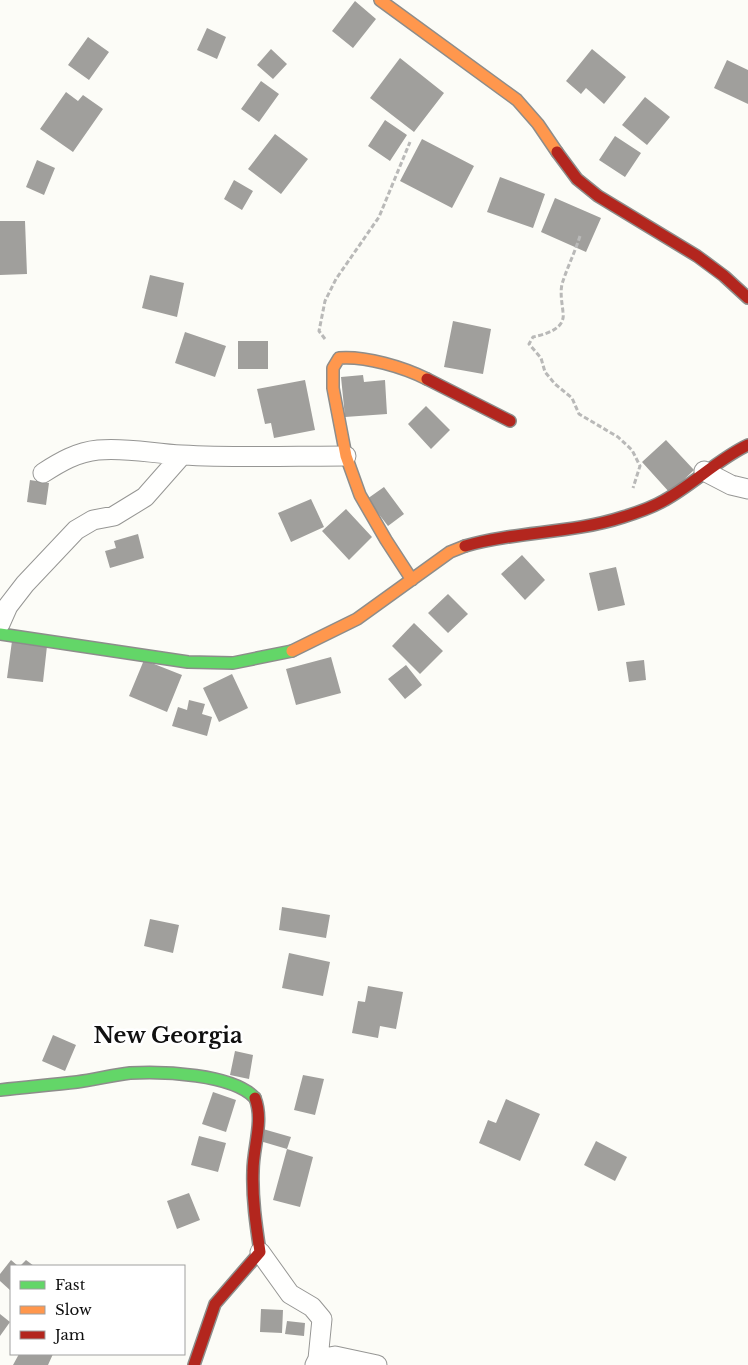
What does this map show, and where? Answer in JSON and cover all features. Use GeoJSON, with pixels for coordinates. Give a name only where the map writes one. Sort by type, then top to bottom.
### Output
{"type":"FeatureCollection","features":[{"type":"Feature","properties":{"kind":"street"},"geometry":{"type":"LineString","coordinates":[[380,0],[521,104],[572,173],[594,193],[631,218],[691,251],[748,298]]}},
{"type":"Feature","properties":{"kind":"street"},"geometry":{"type":"LineString","coordinates":[[412,580],[386,540],[360,494],[346,456],[334,388],[333,368],[339,358],[353,357],[411,371],[510,421]]}},
{"type":"Feature","properties":{"kind":"street"},"geometry":{"type":"LineString","coordinates":[[0,634],[188,662],[233,663],[288,652],[357,619],[450,552],[484,540],[580,528],[623,517],[665,500],[704,471],[748,445]]}},
{"type":"Feature","properties":{"kind":"street"},"geometry":{"type":"LineString","coordinates":[[43,473],[63,460],[98,450],[121,449],[182,455],[346,456]]}},
{"type":"Feature","properties":{"kind":"street"},"geometry":{"type":"LineString","coordinates":[[0,624],[8,606],[25,584],[76,530],[93,520],[114,516],[145,498],[182,455]]}},
{"type":"Feature","properties":{"kind":"street"},"geometry":{"type":"LineString","coordinates":[[704,471],[731,485],[748,489]]}},
{"type":"Feature","properties":{"kind":"street"},"geometry":{"type":"LineString","coordinates":[[0,1090],[87,1081],[134,1073],[183,1075],[217,1080],[247,1088],[255,1098],[259,1118],[253,1156],[253,1210],[260,1252],[290,1294],[312,1307],[322,1319],[316,1362],[335,1356],[376,1365]]}},
{"type":"Feature","properties":{"kind":"street"},"geometry":{"type":"LineString","coordinates":[[194,1365],[215,1304],[260,1252]]}},
{"type":"Feature","properties":{"kind":"path"},"geometry":{"type":"LineString","coordinates":[[339,358],[319,332],[325,301],[336,279],[379,217],[410,142]]}},
{"type":"Feature","properties":{"kind":"path"},"geometry":{"type":"LineString","coordinates":[[580,236],[562,284],[560,298],[564,315],[558,326],[550,333],[533,337],[529,344],[541,358],[545,372],[555,384],[572,398],[579,414],[618,437],[632,450],[640,466],[623,517]]}},
{"type":"Feature","properties":{"kind":"building"},"geometry":{"type":"Polygon","coordinates":[[[355,1],[376,19],[353,48],[332,31],[355,1]]]}},
{"type":"Feature","properties":{"kind":"building"},"geometry":{"type":"Polygon","coordinates":[[[207,28],[226,37],[217,59],[197,50],[207,28]]]}},
{"type":"Feature","properties":{"kind":"building"},"geometry":{"type":"Polygon","coordinates":[[[88,37],[109,52],[89,80],[68,65],[88,37]]]}},
{"type":"Feature","properties":{"kind":"building"},"geometry":{"type":"Polygon","coordinates":[[[271,49],[287,64],[273,79],[257,65],[271,49]]]}},
{"type":"Feature","properties":{"kind":"building"},"geometry":{"type":"Polygon","coordinates":[[[592,49],[626,77],[604,104],[586,88],[581,94],[566,81],[592,49]]]}},
{"type":"Feature","properties":{"kind":"building"},"geometry":{"type":"Polygon","coordinates":[[[400,58],[444,93],[414,132],[370,98],[400,58]]]}},
{"type":"Feature","properties":{"kind":"building"},"geometry":{"type":"Polygon","coordinates":[[[727,60],[748,70],[748,104],[714,88],[727,60]]]}},
{"type":"Feature","properties":{"kind":"building"},"geometry":{"type":"Polygon","coordinates":[[[261,81],[279,94],[259,122],[241,109],[261,81]]]}},
{"type":"Feature","properties":{"kind":"building"},"geometry":{"type":"Polygon","coordinates":[[[66,92],[78,101],[83,95],[103,109],[73,152],[40,129],[66,92]]]}},
{"type":"Feature","properties":{"kind":"building"},"geometry":{"type":"Polygon","coordinates":[[[645,97],[670,117],[647,145],[622,125],[645,97]]]}},
{"type":"Feature","properties":{"kind":"building"},"geometry":{"type":"Polygon","coordinates":[[[385,120],[407,135],[390,161],[368,146],[385,120]]]}},
{"type":"Feature","properties":{"kind":"building"},"geometry":{"type":"Polygon","coordinates":[[[275,134],[308,159],[281,194],[248,169],[275,134]]]}},
{"type":"Feature","properties":{"kind":"building"},"geometry":{"type":"Polygon","coordinates":[[[615,136],[641,153],[625,177],[599,160],[615,136]]]}},
{"type":"Feature","properties":{"kind":"building"},"geometry":{"type":"Polygon","coordinates":[[[422,139],[474,166],[452,208],[400,181],[422,139]]]}},
{"type":"Feature","properties":{"kind":"building"},"geometry":{"type":"Polygon","coordinates":[[[37,160],[55,168],[44,195],[26,187],[37,160]]]}},
{"type":"Feature","properties":{"kind":"building"},"geometry":{"type":"Polygon","coordinates":[[[500,177],[545,194],[533,228],[487,212],[500,177]]]}},
{"type":"Feature","properties":{"kind":"building"},"geometry":{"type":"Polygon","coordinates":[[[234,180],[253,191],[242,210],[224,199],[234,180]]]}},
{"type":"Feature","properties":{"kind":"building"},"geometry":{"type":"Polygon","coordinates":[[[555,198],[601,218],[586,252],[541,232],[555,198]]]}},
{"type":"Feature","properties":{"kind":"building"},"geometry":{"type":"Polygon","coordinates":[[[0,221],[25,221],[27,274],[0,275],[0,221]]]}},
{"type":"Feature","properties":{"kind":"building"},"geometry":{"type":"Polygon","coordinates":[[[150,275],[184,283],[177,317],[142,308],[150,275]]]}},
{"type":"Feature","properties":{"kind":"building"},"geometry":{"type":"Polygon","coordinates":[[[453,321],[491,329],[483,374],[444,367],[453,321]]]}},
{"type":"Feature","properties":{"kind":"building"},"geometry":{"type":"Polygon","coordinates":[[[185,332],[226,346],[215,377],[175,363],[185,332]]]}},
{"type":"Feature","properties":{"kind":"building"},"geometry":{"type":"Polygon","coordinates":[[[238,341],[268,341],[268,369],[238,369],[238,341]]]}},
{"type":"Feature","properties":{"kind":"building"},"geometry":{"type":"Polygon","coordinates":[[[363,375],[364,382],[385,380],[387,414],[345,417],[341,377],[363,375]]]}},
{"type":"Feature","properties":{"kind":"building"},"geometry":{"type":"Polygon","coordinates":[[[305,380],[315,430],[274,438],[271,423],[265,424],[257,389],[305,380]]]}},
{"type":"Feature","properties":{"kind":"building"},"geometry":{"type":"Polygon","coordinates":[[[426,406],[450,430],[431,449],[408,424],[426,406]]]}},
{"type":"Feature","properties":{"kind":"building"},"geometry":{"type":"Polygon","coordinates":[[[666,440],[694,470],[670,493],[642,462],[666,440]]]}},
{"type":"Feature","properties":{"kind":"building"},"geometry":{"type":"Polygon","coordinates":[[[30,480],[49,483],[46,505],[27,502],[30,480]]]}},
{"type":"Feature","properties":{"kind":"building"},"geometry":{"type":"Polygon","coordinates":[[[384,487],[404,514],[388,526],[367,499],[384,487]]]}},
{"type":"Feature","properties":{"kind":"building"},"geometry":{"type":"Polygon","coordinates":[[[311,499],[324,527],[291,542],[278,513],[311,499]]]}},
{"type":"Feature","properties":{"kind":"building"},"geometry":{"type":"Polygon","coordinates":[[[346,509],[372,537],[349,560],[322,531],[346,509]]]}},
{"type":"Feature","properties":{"kind":"building"},"geometry":{"type":"Polygon","coordinates":[[[138,534],[144,558],[110,568],[105,551],[116,548],[114,541],[138,534]]]}},
{"type":"Feature","properties":{"kind":"building"},"geometry":{"type":"Polygon","coordinates":[[[522,555],[545,580],[525,600],[501,574],[522,555]]]}},
{"type":"Feature","properties":{"kind":"building"},"geometry":{"type":"Polygon","coordinates":[[[616,567],[625,605],[598,611],[589,573],[616,567]]]}},
{"type":"Feature","properties":{"kind":"building"},"geometry":{"type":"Polygon","coordinates":[[[448,594],[468,614],[448,633],[428,613],[448,594]]]}},
{"type":"Feature","properties":{"kind":"building"},"geometry":{"type":"Polygon","coordinates":[[[414,623],[443,651],[420,674],[392,646],[414,623]]]}},
{"type":"Feature","properties":{"kind":"building"},"geometry":{"type":"Polygon","coordinates":[[[12,641],[47,646],[43,682],[7,678],[12,641]]]}},
{"type":"Feature","properties":{"kind":"building"},"geometry":{"type":"Polygon","coordinates":[[[331,657],[341,693],[296,705],[286,669],[331,657]]]}},
{"type":"Feature","properties":{"kind":"building"},"geometry":{"type":"Polygon","coordinates":[[[144,660],[182,675],[167,712],[129,696],[144,660]]]}},
{"type":"Feature","properties":{"kind":"building"},"geometry":{"type":"Polygon","coordinates":[[[644,660],[646,680],[629,682],[626,662],[644,660]]]}},
{"type":"Feature","properties":{"kind":"building"},"geometry":{"type":"Polygon","coordinates":[[[406,665],[422,685],[405,699],[388,679],[406,665]]]}},
{"type":"Feature","properties":{"kind":"building"},"geometry":{"type":"Polygon","coordinates":[[[232,674],[248,708],[219,722],[203,688],[232,674]]]}},
{"type":"Feature","properties":{"kind":"building"},"geometry":{"type":"Polygon","coordinates":[[[189,700],[205,704],[202,714],[212,717],[207,736],[172,726],[178,707],[187,710],[189,700]]]}},
{"type":"Feature","properties":{"kind":"building"},"geometry":{"type":"Polygon","coordinates":[[[282,907],[330,915],[326,938],[279,930],[282,907]]]}},
{"type":"Feature","properties":{"kind":"building"},"geometry":{"type":"Polygon","coordinates":[[[150,919],[179,925],[173,953],[144,946],[150,919]]]}},
{"type":"Feature","properties":{"kind":"building"},"geometry":{"type":"Polygon","coordinates":[[[289,953],[330,962],[323,996],[282,988],[289,953]]]}},
{"type":"Feature","properties":{"kind":"building"},"geometry":{"type":"Polygon","coordinates":[[[368,986],[403,992],[396,1029],[380,1026],[378,1038],[352,1033],[358,1001],[365,1002],[368,986]]]}},
{"type":"Feature","properties":{"kind":"building"},"geometry":{"type":"Polygon","coordinates":[[[53,1035],[76,1045],[65,1071],[42,1061],[53,1035]]]}},
{"type":"Feature","properties":{"kind":"building"},"geometry":{"type":"Polygon","coordinates":[[[235,1051],[253,1055],[249,1079],[230,1075],[235,1051]]]}},
{"type":"Feature","properties":{"kind":"building"},"geometry":{"type":"Polygon","coordinates":[[[303,1075],[324,1079],[315,1115],[294,1110],[303,1075]]]}},
{"type":"Feature","properties":{"kind":"building"},"geometry":{"type":"Polygon","coordinates":[[[213,1092],[236,1100],[226,1132],[202,1124],[213,1092]]]}},
{"type":"Feature","properties":{"kind":"building"},"geometry":{"type":"Polygon","coordinates":[[[506,1099],[540,1114],[520,1161],[479,1143],[488,1120],[496,1123],[506,1099]]]}},
{"type":"Feature","properties":{"kind":"building"},"geometry":{"type":"Polygon","coordinates":[[[263,1129],[291,1137],[287,1149],[260,1141],[263,1129]]]}},
{"type":"Feature","properties":{"kind":"building"},"geometry":{"type":"Polygon","coordinates":[[[199,1136],[226,1143],[218,1172],[191,1165],[199,1136]]]}},
{"type":"Feature","properties":{"kind":"building"},"geometry":{"type":"Polygon","coordinates":[[[596,1141],[627,1157],[615,1181],[584,1165],[596,1141]]]}},
{"type":"Feature","properties":{"kind":"building"},"geometry":{"type":"Polygon","coordinates":[[[287,1149],[313,1157],[300,1207],[273,1200],[287,1149]]]}},
{"type":"Feature","properties":{"kind":"building"},"geometry":{"type":"Polygon","coordinates":[[[189,1193],[200,1220],[177,1229],[167,1201],[189,1193]]]}},
{"type":"Feature","properties":{"kind":"building"},"geometry":{"type":"Polygon","coordinates":[[[11,1260],[17,1265],[10,1265],[10,1290],[0,1281],[0,1274],[11,1260]]]}},
{"type":"Feature","properties":{"kind":"building"},"geometry":{"type":"Polygon","coordinates":[[[26,1260],[33,1265],[21,1265],[26,1260]]]}},
{"type":"Feature","properties":{"kind":"building"},"geometry":{"type":"Polygon","coordinates":[[[261,1309],[283,1310],[282,1333],[260,1332],[261,1309]]]}},
{"type":"Feature","properties":{"kind":"building"},"geometry":{"type":"Polygon","coordinates":[[[0,1314],[10,1322],[0,1336],[0,1314]]]}},
{"type":"Feature","properties":{"kind":"building"},"geometry":{"type":"Polygon","coordinates":[[[287,1321],[305,1323],[304,1336],[285,1334],[287,1321]]]}},
{"type":"Feature","properties":{"kind":"building"},"geometry":{"type":"Polygon","coordinates":[[[18,1355],[53,1355],[48,1365],[13,1365],[18,1355]]]}},
{"type":"Feature","properties":{"kind":"traffic: fast"},"geometry":{"type":"LineString","coordinates":[[0,634],[188,662],[233,663],[292,651]]}},
{"type":"Feature","properties":{"kind":"traffic: fast"},"geometry":{"type":"LineString","coordinates":[[0,1090],[77,1082],[130,1073],[160,1073],[214,1079],[245,1090],[255,1098]]}},
{"type":"Feature","properties":{"kind":"traffic: slow"},"geometry":{"type":"LineString","coordinates":[[380,0],[517,100],[538,124],[557,152]]}},
{"type":"Feature","properties":{"kind":"traffic: slow"},"geometry":{"type":"LineString","coordinates":[[412,580],[360,495],[346,456],[333,388],[333,368],[339,358],[361,359],[407,370],[427,379]]}},
{"type":"Feature","properties":{"kind":"traffic: slow"},"geometry":{"type":"LineString","coordinates":[[292,651],[357,619],[450,552],[465,546]]}},
{"type":"Feature","properties":{"kind":"traffic: jam"},"geometry":{"type":"LineString","coordinates":[[557,152],[577,179],[598,196],[697,256],[724,276],[748,298]]}},
{"type":"Feature","properties":{"kind":"traffic: jam"},"geometry":{"type":"LineString","coordinates":[[427,379],[510,421]]}},
{"type":"Feature","properties":{"kind":"traffic: jam"},"geometry":{"type":"LineString","coordinates":[[465,546],[484,541],[584,527],[639,512],[676,494],[726,457],[748,445]]}},
{"type":"Feature","properties":{"kind":"traffic: jam"},"geometry":{"type":"LineString","coordinates":[[194,1365],[215,1304],[260,1252],[253,1191],[253,1162],[258,1125],[255,1098]]}},
{"type":"Feature","properties":{"kind":"district","name":"New Georgia"},"geometry":{"type":"Point","coordinates":[168,1035]}}]}
